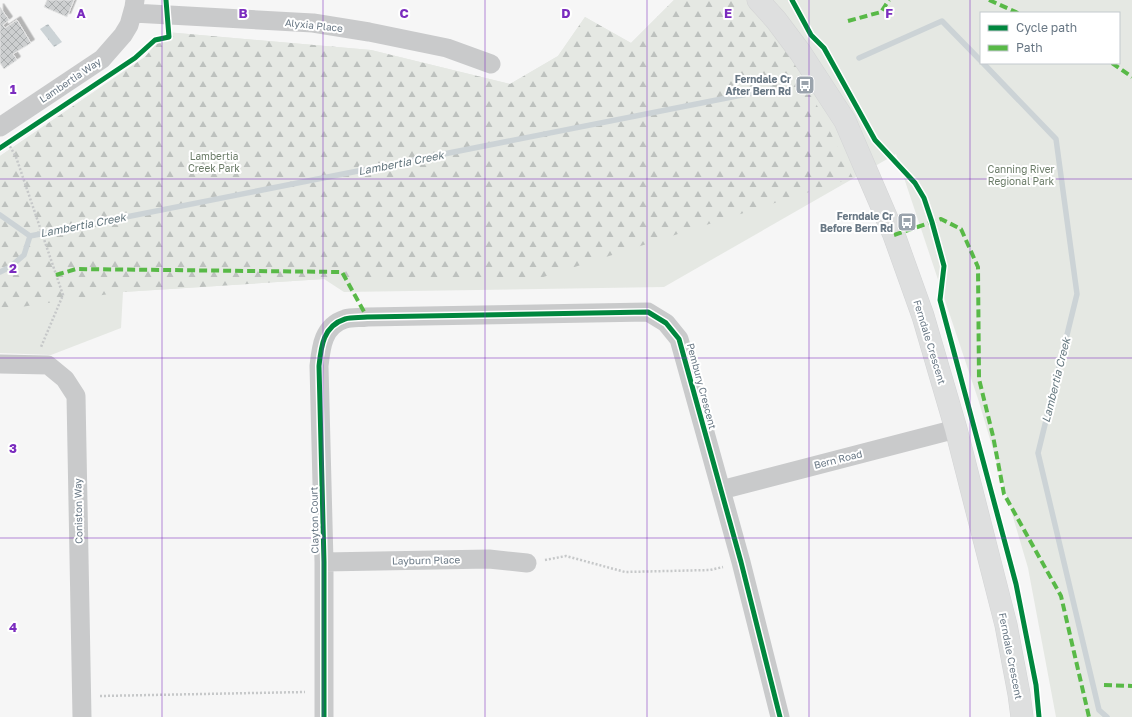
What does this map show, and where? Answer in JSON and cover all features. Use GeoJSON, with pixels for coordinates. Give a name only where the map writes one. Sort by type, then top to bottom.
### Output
{"type":"FeatureCollection","features":[{"type":"Feature","properties":{"kind":"street","name":"Ferndale Crescent"},"geometry":{"type":"LineString","coordinates":[[758,0],[776,20],[800,52],[845,121],[894,235],[923,316],[956,429],[1006,625],[1022,717]]}},
{"type":"Feature","properties":{"kind":"street","name":"Alyxia Place"},"geometry":{"type":"LineString","coordinates":[[134,7],[313,24],[369,32],[447,48],[491,64]]}},
{"type":"Feature","properties":{"kind":"street","name":"Lambertia Way"},"geometry":{"type":"LineString","coordinates":[[6,138],[102,60],[123,35],[129,25],[134,7]]}},
{"type":"Feature","properties":{"kind":"street","name":"Pembury Crescent"},"geometry":{"type":"LineString","coordinates":[[332,326],[345,320],[367,317],[648,312],[666,323],[679,339],[741,562],[780,717]]}},
{"type":"Feature","properties":{"kind":"street","name":"Clayton Court"},"geometry":{"type":"LineString","coordinates":[[324,717],[324,562],[319,366],[320,350],[324,336],[332,326]]}},
{"type":"Feature","properties":{"kind":"street","name":"Coniston Way"},"geometry":{"type":"LineString","coordinates":[[0,364],[48,365],[65,379],[76,396],[82,717]]}},
{"type":"Feature","properties":{"kind":"street","name":"Bern Road"},"geometry":{"type":"LineString","coordinates":[[721,490],[956,429]]}},
{"type":"Feature","properties":{"kind":"street","name":"Layburn Place"},"geometry":{"type":"LineString","coordinates":[[324,562],[489,559],[527,563]]}},
{"type":"Feature","properties":{"kind":"path"},"geometry":{"type":"LineString","coordinates":[[6,138],[16,156],[63,295],[38,353],[38,365]]}},
{"type":"Feature","properties":{"kind":"path"},"geometry":{"type":"LineString","coordinates":[[527,563],[566,556],[625,572],[710,570],[741,562]]}},
{"type":"Feature","properties":{"kind":"path"},"geometry":{"type":"LineString","coordinates":[[82,697],[324,691]]}},
{"type":"Feature","properties":{"kind":"green space","name":"Lambertia Creek Park"},"geometry":{"type":"Polygon","coordinates":[[[674,0],[1132,0],[1132,717],[1056,717],[1028,568],[979,402],[896,154],[664,287],[344,292],[324,279],[123,292],[121,328],[51,355],[0,353],[0,156],[145,57],[166,32],[371,50],[510,84],[558,56],[585,17],[631,43],[674,0]]]}},
{"type":"Feature","properties":{"kind":"green space","name":"Lambertia Creek Park"},"geometry":{"type":"Polygon","coordinates":[[[674,0],[735,0],[795,61],[853,178],[534,280],[324,279],[123,292],[0,310],[0,156],[145,57],[166,32],[371,50],[510,84],[558,56],[585,17],[631,43],[674,0]]]}},
{"type":"Feature","properties":{"kind":"water"},"geometry":{"type":"Polygon","coordinates":[[[48,24],[62,42],[54,47],[40,29],[48,24]]]}},
{"type":"Feature","properties":{"kind":"building"},"geometry":{"type":"Polygon","coordinates":[[[47,0],[74,0],[67,17],[44,7],[47,0]]]}},
{"type":"Feature","properties":{"kind":"building"},"geometry":{"type":"Polygon","coordinates":[[[0,7],[9,20],[3,25],[5,28],[17,20],[31,43],[13,54],[17,60],[4,69],[0,63],[0,7]]]}},
{"type":"Feature","properties":{"kind":"waterway","name":"Lambertia Creek"},"geometry":{"type":"LineString","coordinates":[[859,58],[942,21],[980,60]]}},
{"type":"Feature","properties":{"kind":"waterway","name":"Lambertia Creek"},"geometry":{"type":"LineString","coordinates":[[984,64],[1056,139],[1077,294],[1038,453],[1099,710],[1107,717]]}},
{"type":"Feature","properties":{"kind":"waterway","name":"Lambertia Creek"},"geometry":{"type":"LineString","coordinates":[[30,236],[772,89]]}},
{"type":"Feature","properties":{"kind":"waterway"},"geometry":{"type":"LineString","coordinates":[[0,215],[30,236]]}},
{"type":"Feature","properties":{"kind":"waterway"},"geometry":{"type":"LineString","coordinates":[[0,272],[10,267],[24,255],[30,236]]}},
{"type":"Feature","properties":{"kind":"marked path"},"geometry":{"type":"LineString","coordinates":[[848,21],[881,12],[889,0]]}},
{"type":"Feature","properties":{"kind":"marked path"},"geometry":{"type":"LineString","coordinates":[[989,0],[1016,12]]}},
{"type":"Feature","properties":{"kind":"marked path"},"geometry":{"type":"LineString","coordinates":[[1113,64],[1132,77]]}},
{"type":"Feature","properties":{"kind":"marked path"},"geometry":{"type":"LineString","coordinates":[[894,235],[941,219],[961,229],[978,267],[979,379],[993,436],[1004,494],[1061,596],[1089,717]]}},
{"type":"Feature","properties":{"kind":"marked path"},"geometry":{"type":"LineString","coordinates":[[56,275],[76,269],[342,272],[367,317]]}},
{"type":"Feature","properties":{"kind":"marked path"},"geometry":{"type":"LineString","coordinates":[[1104,685],[1132,686]]}},
{"type":"Feature","properties":{"kind":"cycle path"},"geometry":{"type":"LineString","coordinates":[[0,148],[135,58],[155,40],[169,37],[166,0]]}},
{"type":"Feature","properties":{"kind":"cycle path"},"geometry":{"type":"LineString","coordinates":[[792,0],[811,35],[824,48],[875,140],[915,183],[924,198],[944,266],[940,300],[1016,584],[1036,685],[1039,717]]}},
{"type":"Feature","properties":{"kind":"cycle path"},"geometry":{"type":"LineString","coordinates":[[324,717],[324,562],[319,366],[322,345],[328,332],[338,322],[345,319],[367,317],[648,312],[666,323],[679,339],[741,562],[780,717]]}},
{"type":"Feature","properties":{"kind":"place","name":"Ferndale Cr After Bern Rd"},"geometry":{"type":"Point","coordinates":[805,85]}},
{"type":"Feature","properties":{"kind":"place","name":"Ferndale Cr Before Bern Rd"},"geometry":{"type":"Point","coordinates":[907,222]}},
{"type":"Feature","properties":{"kind":"park label","name":"Canning River Regional Park"},"geometry":{"type":"Point","coordinates":[1021,174]}}]}
